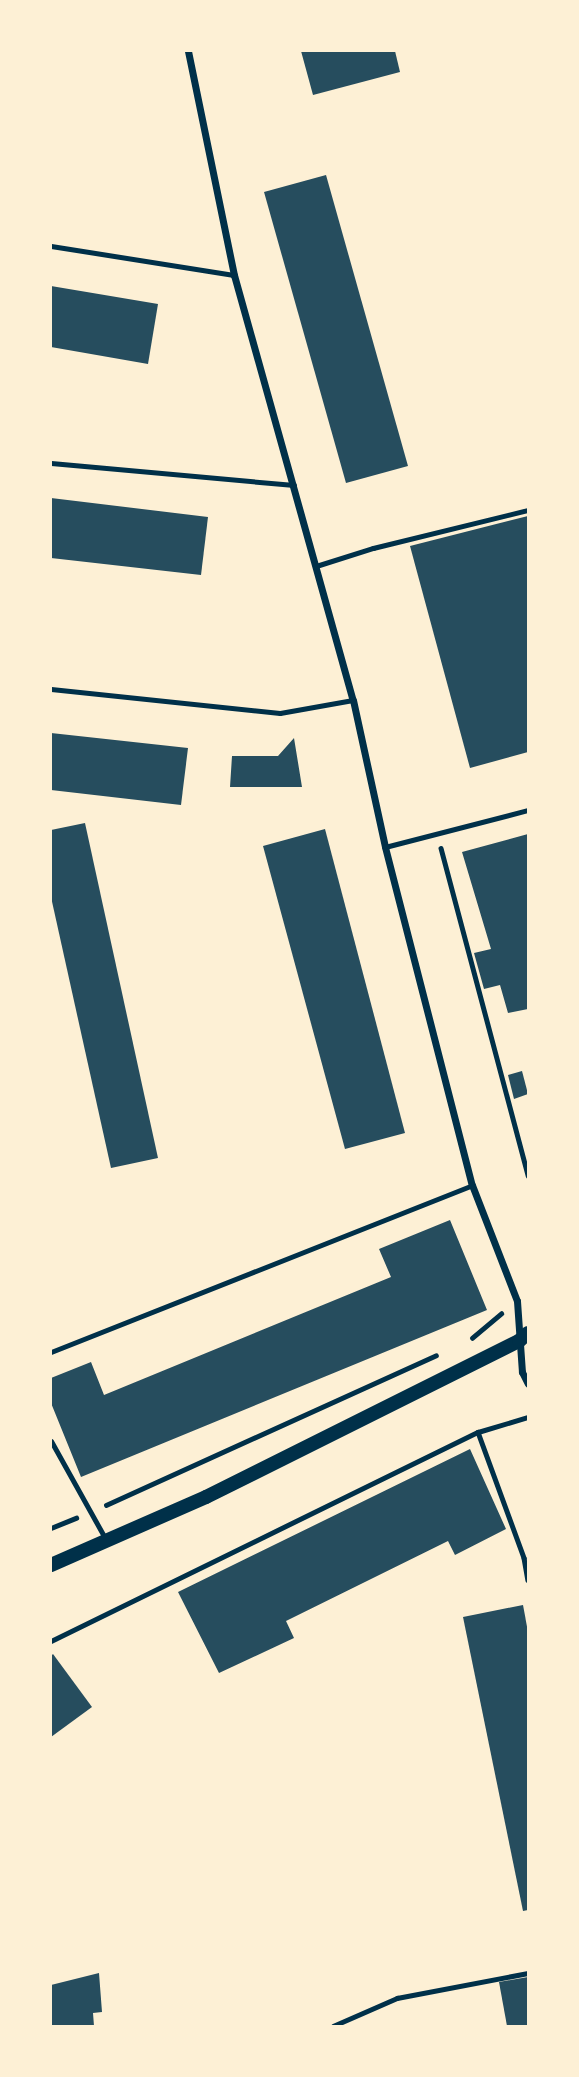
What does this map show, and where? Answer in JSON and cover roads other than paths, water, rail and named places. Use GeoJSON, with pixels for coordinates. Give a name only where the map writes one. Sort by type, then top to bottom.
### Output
{"type":"FeatureCollection","features":[{"type":"Feature","properties":{"kind":"main road"},"geometry":{"type":"LineString","coordinates":[[51,1565],[206,1497],[524,1337]]}},
{"type":"Feature","properties":{"kind":"street"},"geometry":{"type":"LineString","coordinates":[[188,51],[234,275],[353,700],[385,847],[472,1185],[517,1301],[524,1337],[522,1372],[528,1384]]}},
{"type":"Feature","properties":{"kind":"lane"},"geometry":{"type":"LineString","coordinates":[[51,246],[234,275]]}},
{"type":"Feature","properties":{"kind":"lane"},"geometry":{"type":"LineString","coordinates":[[51,463],[294,485]]}},
{"type":"Feature","properties":{"kind":"lane"},"geometry":{"type":"LineString","coordinates":[[316,566],[528,510]]}},
{"type":"Feature","properties":{"kind":"lane"},"geometry":{"type":"LineString","coordinates":[[51,690],[280,713],[353,700]]}},
{"type":"Feature","properties":{"kind":"lane"},"geometry":{"type":"LineString","coordinates":[[385,847],[528,810]]}},
{"type":"Feature","properties":{"kind":"lane"},"geometry":{"type":"LineString","coordinates":[[51,1352],[472,1185]]}},
{"type":"Feature","properties":{"kind":"lane"},"geometry":{"type":"LineString","coordinates":[[51,1441],[106,1541]]}}]}
